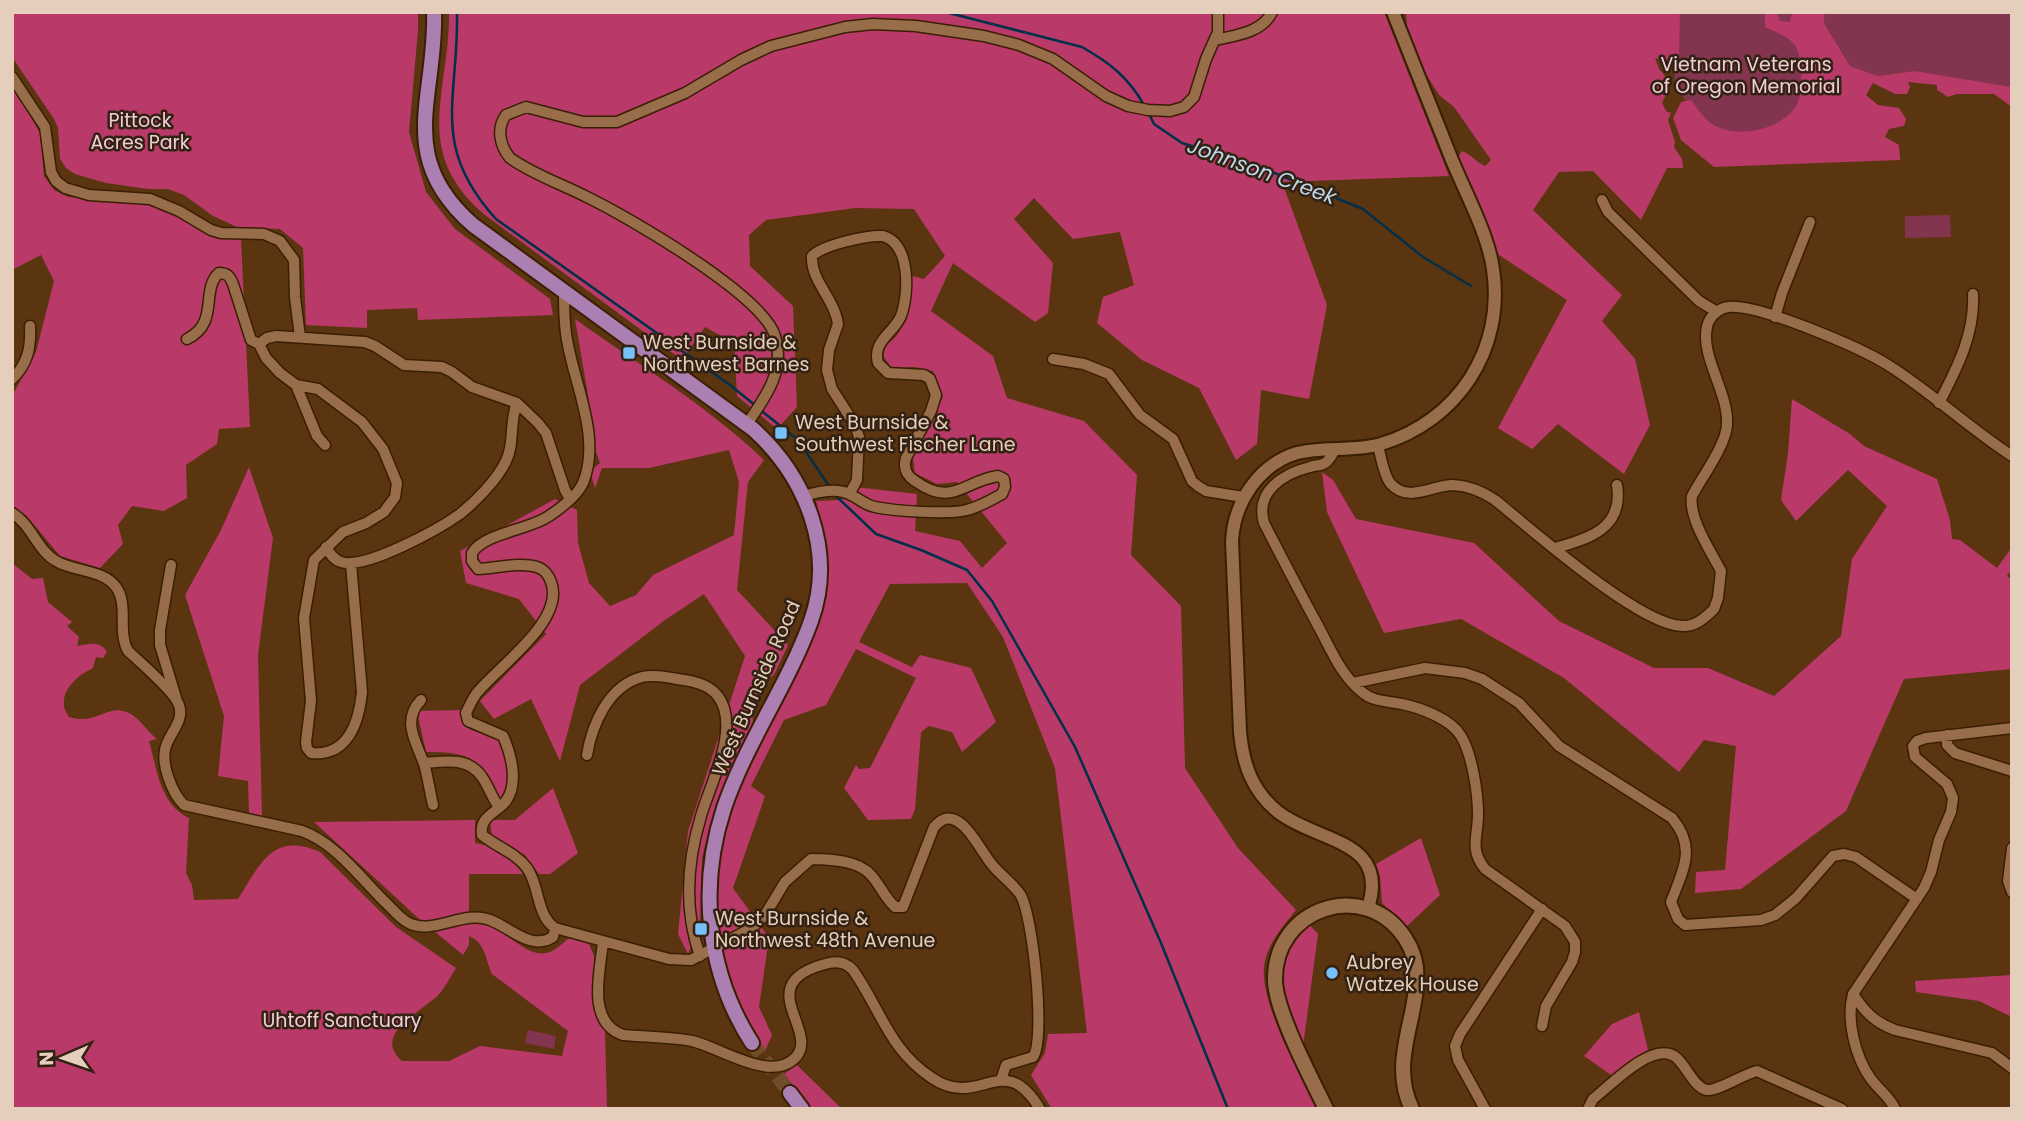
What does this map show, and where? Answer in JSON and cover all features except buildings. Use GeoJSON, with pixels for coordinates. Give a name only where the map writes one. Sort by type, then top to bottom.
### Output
{"type":"FeatureCollection","features":[{"type":"Feature","properties":{"kind":"main road","name":"West Burnside Road"},"geometry":{"type":"LineString","coordinates":[[434,12],[424,132],[428,159],[439,185],[458,211],[473,225],[747,424],[781,459],[804,496],[817,538],[817,598],[806,632],[730,791],[719,823],[713,853],[709,889],[713,949],[727,995],[752,1043]]}},
{"type":"Feature","properties":{"kind":"main road"},"geometry":{"type":"LineString","coordinates":[[1326,1109],[1278,1001],[1276,965],[1288,935],[1298,923],[1324,909],[1343,905],[1368,908],[1390,922],[1403,935],[1414,958],[1416,994],[1403,1050],[1402,1069],[1404,1089],[1412,1109]]}},
{"type":"Feature","properties":{"kind":"main road"},"geometry":{"type":"LineString","coordinates":[[790,1093],[802,1109]]}},
{"type":"Feature","properties":{"kind":"street"},"geometry":{"type":"LineString","coordinates":[[747,424],[771,390],[776,369],[775,336],[760,312],[715,276],[651,232],[510,159],[505,152],[500,131],[506,115],[526,107],[583,122],[617,122],[685,93],[741,60],[771,46],[845,27],[873,24],[930,28],[984,36],[1019,45],[1053,59],[1106,96],[1128,106],[1170,111],[1184,107],[1194,97],[1206,59],[1216,40],[1219,25],[1217,12]]}},
{"type":"Feature","properties":{"kind":"street"},"geometry":{"type":"LineString","coordinates":[[1216,40],[1261,27],[1272,12]]}},
{"type":"Feature","properties":{"kind":"street"},"geometry":{"type":"LineString","coordinates":[[1368,908],[1373,888],[1370,868],[1364,859],[1352,849],[1278,812],[1259,792],[1245,765],[1240,732],[1233,556],[1234,521],[1243,497],[1258,478],[1281,461],[1298,453],[1378,446],[1419,429],[1438,416],[1462,392],[1483,356],[1491,329],[1496,293],[1493,266],[1486,243],[1393,12]]}},
{"type":"Feature","properties":{"kind":"street"},"geometry":{"type":"LineString","coordinates":[[12,77],[45,127],[51,172],[65,188],[89,195],[150,199],[179,211],[211,230],[241,234],[264,233],[280,241],[293,260],[300,337]]}},
{"type":"Feature","properties":{"kind":"street"},"geometry":{"type":"LineString","coordinates":[[1602,200],[1608,212],[1699,301],[1717,312]]}},
{"type":"Feature","properties":{"kind":"street"},"geometry":{"type":"LineString","coordinates":[[1775,317],[1811,222]]}},
{"type":"Feature","properties":{"kind":"street"},"geometry":{"type":"LineString","coordinates":[[804,496],[819,492],[850,493],[863,503],[879,508],[960,511],[1002,495],[1005,487],[1004,480],[998,476],[957,492],[935,492],[919,484],[906,472],[906,458],[935,402],[936,395],[930,379],[924,375],[888,373],[878,363],[877,349],[880,342],[896,326],[906,291],[903,258],[895,243],[883,236],[830,246],[818,250],[812,256],[811,265],[816,278],[837,318],[828,360],[832,389],[855,425],[859,437],[857,480],[850,493]]}},
{"type":"Feature","properties":{"kind":"street"},"geometry":{"type":"LineString","coordinates":[[187,339],[200,330],[207,313],[212,283],[219,273],[225,273],[233,284],[243,323],[251,340],[259,344],[266,358],[296,385],[311,424],[325,445]]}},
{"type":"Feature","properties":{"kind":"street"},"geometry":{"type":"LineString","coordinates":[[565,292],[567,342],[588,431],[589,447],[583,483],[570,499],[547,517],[481,542],[472,552],[472,561],[478,569],[540,567],[549,576],[554,588],[552,604],[544,620],[526,644],[477,692],[466,713],[468,721],[503,736],[513,774],[511,792],[506,802],[482,825],[482,835],[523,863],[535,881],[547,923],[555,928],[668,959],[691,960],[752,928],[765,915],[785,882],[811,859],[830,859],[870,873],[887,900],[895,907],[903,907],[934,827],[943,819],[953,819],[963,824],[993,866],[1020,895],[1029,921],[1036,964],[1038,1044],[1033,1057],[1006,1065],[1001,1080]]}},
{"type":"Feature","properties":{"kind":"street"},"geometry":{"type":"LineString","coordinates":[[1939,403],[1968,340],[1973,294]]}},
{"type":"Feature","properties":{"kind":"street"},"geometry":{"type":"LineString","coordinates":[[1378,446],[1385,474],[1397,489],[1415,494],[1452,485],[1479,491],[1495,500],[1616,595],[1665,623],[1682,626],[1693,624],[1714,609],[1718,598],[1721,571],[1693,515],[1690,503],[1727,426],[1723,397],[1706,339],[1711,317],[1717,312],[1728,307],[1740,308],[1775,317],[1858,349],[1889,365],[2012,456]]}},
{"type":"Feature","properties":{"kind":"street"},"geometry":{"type":"LineString","coordinates":[[12,379],[25,364],[30,349],[30,326]]}},
{"type":"Feature","properties":{"kind":"street"},"geometry":{"type":"LineString","coordinates":[[259,344],[276,336],[365,342],[404,365],[442,368],[472,387],[517,403],[546,433],[570,499]]}},
{"type":"Feature","properties":{"kind":"street"},"geometry":{"type":"LineString","coordinates":[[1053,359],[1084,364],[1110,374],[1140,415],[1173,439],[1192,481],[1206,491],[1243,497]]}},
{"type":"Feature","properties":{"kind":"street"},"geometry":{"type":"LineString","coordinates":[[296,385],[318,389],[362,422],[383,449],[397,483],[396,497],[384,512],[343,532],[314,560],[311,568],[304,618],[311,701],[306,742],[311,753],[328,752],[342,744],[351,736],[360,712],[362,692],[351,564]]}},
{"type":"Feature","properties":{"kind":"street"},"geometry":{"type":"LineString","coordinates":[[326,547],[334,558],[351,564],[410,544],[460,514],[488,486],[506,461],[510,448],[512,415],[517,403]]}},
{"type":"Feature","properties":{"kind":"street"},"geometry":{"type":"LineString","coordinates":[[1335,450],[1323,465],[1310,467],[1281,479],[1273,486],[1262,501],[1264,523],[1339,665],[1353,683],[1370,698],[1405,704],[1425,711],[1446,722],[1461,735],[1469,755],[1478,810],[1474,850],[1477,859],[1485,869],[1565,926],[1575,942],[1572,962],[1546,1006],[1542,1026]]}},
{"type":"Feature","properties":{"kind":"street"},"geometry":{"type":"LineString","coordinates":[[1555,548],[1579,542],[1610,523],[1617,508],[1617,485]]}},
{"type":"Feature","properties":{"kind":"street"},"geometry":{"type":"LineString","coordinates":[[12,513],[18,516],[47,555],[56,561],[104,577],[116,587],[120,597],[123,643],[177,701]]}},
{"type":"Feature","properties":{"kind":"street"},"geometry":{"type":"LineString","coordinates":[[171,565],[160,645],[180,718],[164,754],[174,790],[184,805],[302,831],[316,837],[341,857],[400,917],[418,926],[484,917],[535,943],[545,943],[553,937],[555,928]]}},
{"type":"Feature","properties":{"kind":"street"},"geometry":{"type":"LineString","coordinates":[[1353,683],[1425,668],[1447,669],[1482,680],[1519,703],[1559,746],[1672,818],[1680,827],[1686,845],[1686,860],[1671,902],[1678,919],[1685,925],[1761,920],[1775,915],[1796,898],[1833,856],[1844,854],[1856,857],[1917,899]]}},
{"type":"Feature","properties":{"kind":"street"},"geometry":{"type":"LineString","coordinates":[[587,755],[591,732],[603,708],[631,682],[654,676],[695,682],[705,685],[721,699],[727,717],[726,739],[698,823],[688,888],[692,935],[700,956]]}},
{"type":"Feature","properties":{"kind":"street"},"geometry":{"type":"LineString","coordinates":[[421,700],[416,705],[411,723],[412,737],[424,763],[433,805]]}},
{"type":"Feature","properties":{"kind":"street"},"geometry":{"type":"LineString","coordinates":[[1895,1109],[1891,1100],[1868,1076],[1860,1059],[1850,1016],[1853,994],[1917,899],[1931,872],[1939,840],[1951,812],[1953,798],[1947,784],[1915,757],[1913,746],[1921,738],[2012,728]]}},
{"type":"Feature","properties":{"kind":"street"},"geometry":{"type":"LineString","coordinates":[[1947,735],[1947,745],[1955,754],[2012,771]]}},
{"type":"Feature","properties":{"kind":"street"},"geometry":{"type":"LineString","coordinates":[[424,763],[453,761],[467,764],[481,776],[499,807]]}},
{"type":"Feature","properties":{"kind":"street"},"geometry":{"type":"LineString","coordinates":[[2012,848],[2008,881],[2012,892]]}},
{"type":"Feature","properties":{"kind":"street"},"geometry":{"type":"LineString","coordinates":[[1485,1109],[1458,1060],[1455,1046],[1460,1034],[1542,908]]}},
{"type":"Feature","properties":{"kind":"street"},"geometry":{"type":"LineString","coordinates":[[603,942],[599,1007],[609,1027],[623,1035],[698,1042],[742,1060],[778,1067],[789,1063],[801,1050],[802,1034],[789,1001],[793,984],[812,969],[838,962],[849,965],[853,970],[887,1033],[933,1079],[967,1089],[1011,1080],[1021,1085],[1040,1109]]}},
{"type":"Feature","properties":{"kind":"street"},"geometry":{"type":"LineString","coordinates":[[1853,994],[1865,1013],[1882,1025],[1992,1053],[2012,1068]]}},
{"type":"Feature","properties":{"kind":"street"},"geometry":{"type":"LineString","coordinates":[[1588,1109],[1593,1099],[1647,1056],[1665,1053],[1674,1055],[1699,1086],[1706,1090],[1721,1087],[1757,1071],[1842,1109]]}},
{"type":"Feature","properties":{"kind":"green space","name":"Pittock Acres Park"},"geometry":{"type":"Polygon","coordinates":[[[12,12],[418,12],[409,132],[426,192],[455,229],[550,299],[553,315],[418,320],[417,308],[367,310],[367,328],[306,325],[303,248],[280,229],[237,227],[213,216],[184,195],[168,189],[106,183],[75,174],[66,168],[60,159],[58,128],[54,119],[12,57],[12,12]]]}},
{"type":"Feature","properties":{"kind":"green space"},"geometry":{"type":"Polygon","coordinates":[[[449,12],[1384,12],[1449,176],[1282,182],[1327,305],[1309,399],[1261,390],[1257,444],[1236,460],[1199,388],[1142,360],[1097,323],[1103,297],[1134,285],[1120,232],[1073,239],[1034,198],[1014,219],[1053,263],[1048,313],[1035,322],[953,263],[931,311],[993,356],[1007,398],[1084,421],[1137,475],[1131,555],[1181,606],[1185,768],[1238,848],[1296,910],[1270,947],[1265,961],[1264,977],[1273,1015],[1316,1109],[1052,1109],[1031,1075],[1045,1053],[1048,1034],[1087,1033],[1055,768],[1003,637],[967,583],[890,584],[859,642],[912,667],[920,655],[971,668],[996,722],[962,752],[952,732],[929,726],[921,732],[915,809],[911,819],[868,820],[844,788],[856,765],[859,769],[870,768],[916,678],[856,649],[826,705],[784,720],[751,786],[765,796],[733,888],[769,938],[759,1007],[772,1035],[765,1051],[741,1015],[718,953],[714,903],[717,859],[741,783],[812,636],[827,578],[825,535],[816,501],[842,500],[846,486],[917,494],[915,531],[960,541],[982,568],[1007,543],[957,482],[937,484],[915,473],[913,458],[943,397],[933,371],[915,367],[892,368],[883,356],[886,347],[906,319],[912,276],[924,279],[945,256],[914,209],[855,208],[766,220],[749,235],[750,266],[793,306],[797,407],[777,429],[737,396],[734,343],[705,327],[682,360],[485,215],[462,191],[448,168],[441,144],[439,120],[449,12]]]}},
{"type":"Feature","properties":{"kind":"green space"},"geometry":{"type":"Polygon","coordinates":[[[1406,12],[1680,12],[1679,54],[1667,61],[1655,58],[1659,69],[1671,83],[1662,103],[1666,111],[1671,113],[1668,120],[1674,147],[1682,159],[1683,168],[1667,168],[1641,220],[1593,171],[1559,172],[1533,210],[1622,295],[1602,321],[1635,359],[1650,425],[1624,474],[1558,424],[1532,449],[1498,428],[1567,300],[1499,255],[1486,243],[1459,176],[1459,156],[1462,151],[1485,166],[1491,160],[1454,107],[1439,95],[1426,74],[1407,26],[1406,12]]]}},
{"type":"Feature","properties":{"kind":"green space","name":"Vietnam Veterans of Oregon Memorial"},"geometry":{"type":"Polygon","coordinates":[[[1672,12],[1806,12],[1810,105],[1769,138],[1711,131],[1675,88],[1672,12]]]}},
{"type":"Feature","properties":{"kind":"green space"},"geometry":{"type":"Polygon","coordinates":[[[1765,12],[1777,12],[1780,21],[1790,22],[1792,12],[1825,12],[1824,23],[1850,66],[1878,76],[1915,71],[2012,87],[2012,107],[1994,94],[1957,94],[1948,97],[1937,90],[1937,85],[1908,82],[1910,87],[1907,94],[1895,94],[1873,83],[1866,95],[1878,105],[1899,108],[1906,119],[1904,126],[1889,129],[1885,137],[1899,145],[1900,160],[1714,167],[1681,140],[1673,118],[1681,102],[1691,100],[1705,119],[1717,127],[1742,132],[1779,122],[1789,115],[1799,98],[1801,62],[1798,52],[1790,40],[1765,27],[1765,12]]]}},
{"type":"Feature","properties":{"kind":"green space"},"geometry":{"type":"Polygon","coordinates":[[[1825,12],[2012,12],[2012,87],[1915,71],[1878,76],[1850,66],[1824,23],[1825,12]]]}},
{"type":"Feature","properties":{"kind":"green space"},"geometry":{"type":"Polygon","coordinates":[[[12,86],[40,133],[44,176],[54,190],[68,197],[146,202],[210,233],[241,239],[250,427],[219,429],[217,444],[186,465],[187,498],[164,511],[132,506],[118,525],[123,544],[100,568],[60,556],[26,515],[12,508],[12,396],[36,352],[54,281],[41,255],[12,270],[12,86]]]}},
{"type":"Feature","properties":{"kind":"green space"},"geometry":{"type":"Polygon","coordinates":[[[1950,215],[1951,237],[1905,238],[1905,216],[1950,215]]]}},
{"type":"Feature","properties":{"kind":"green space"},"geometry":{"type":"Polygon","coordinates":[[[575,319],[697,404],[764,460],[748,482],[737,590],[788,645],[774,675],[763,681],[752,710],[753,722],[711,821],[702,858],[700,924],[688,954],[678,934],[688,831],[745,656],[704,594],[665,620],[580,685],[560,761],[531,699],[494,719],[480,701],[546,634],[519,599],[466,583],[460,551],[555,499],[577,510],[578,543],[589,583],[610,606],[636,595],[653,575],[734,535],[739,482],[729,450],[649,468],[602,468],[595,488],[590,471],[600,463],[592,441],[594,430],[575,319]]]}},
{"type":"Feature","properties":{"kind":"green space"},"geometry":{"type":"Polygon","coordinates":[[[1792,399],[1850,434],[1864,446],[1937,479],[1950,520],[1952,539],[1960,540],[1997,568],[2012,547],[2012,568],[2007,576],[2012,580],[2012,669],[1904,679],[1846,811],[1741,889],[1695,893],[1696,872],[1725,870],[1736,746],[1704,740],[1679,772],[1564,678],[1461,619],[1384,633],[1327,512],[1322,472],[1333,480],[1356,519],[1474,543],[1559,621],[1654,668],[1708,668],[1774,696],[1841,636],[1852,559],[1887,506],[1848,470],[1796,521],[1781,500],[1792,399]]]}},
{"type":"Feature","properties":{"kind":"green space"},"geometry":{"type":"Polygon","coordinates":[[[249,467],[273,538],[258,655],[262,816],[249,813],[248,781],[218,776],[224,716],[185,595],[221,530],[249,467]]]}},
{"type":"Feature","properties":{"kind":"green space","name":"Uhtoff Sanctuary"},"geometry":{"type":"Polygon","coordinates":[[[12,563],[32,579],[43,578],[48,602],[72,622],[67,626],[79,637],[77,646],[98,644],[107,652],[103,658],[96,657],[93,668],[69,687],[64,705],[69,717],[86,719],[111,711],[123,711],[137,719],[157,739],[149,741],[161,785],[172,804],[189,818],[186,873],[192,885],[194,900],[238,899],[261,863],[279,848],[304,847],[320,852],[396,927],[456,968],[441,992],[396,1032],[392,1041],[394,1051],[402,1061],[449,1061],[480,1046],[562,1056],[568,1031],[492,974],[484,952],[475,939],[469,936],[469,945],[463,955],[417,917],[314,822],[475,820],[475,843],[502,854],[523,874],[469,874],[469,923],[492,927],[537,953],[552,951],[569,938],[589,944],[594,956],[597,1015],[605,1031],[607,1109],[12,1109],[12,563]]]}},
{"type":"Feature","properties":{"kind":"green space"},"geometry":{"type":"Polygon","coordinates":[[[463,710],[466,726],[496,737],[505,747],[508,772],[502,804],[488,777],[475,762],[456,754],[426,752],[417,711],[463,710]]]}},
{"type":"Feature","properties":{"kind":"green space"},"geometry":{"type":"Polygon","coordinates":[[[553,788],[578,853],[550,874],[539,874],[525,855],[492,837],[490,820],[515,820],[553,788]]]}},
{"type":"Feature","properties":{"kind":"green space"},"geometry":{"type":"Polygon","coordinates":[[[1421,838],[1440,895],[1406,927],[1382,903],[1380,876],[1376,864],[1421,838]]]}},
{"type":"Feature","properties":{"kind":"green space"},"geometry":{"type":"Polygon","coordinates":[[[1306,921],[1318,934],[1303,1047],[1281,983],[1286,954],[1293,938],[1306,921]]]}},
{"type":"Feature","properties":{"kind":"green space"},"geometry":{"type":"Polygon","coordinates":[[[2012,975],[2012,1017],[1979,1001],[1916,992],[1915,981],[2012,975]]]}},
{"type":"Feature","properties":{"kind":"green space"},"geometry":{"type":"Polygon","coordinates":[[[1639,1012],[1648,1050],[1614,1077],[1584,1056],[1612,1024],[1639,1012]]]}},
{"type":"Feature","properties":{"kind":"green space"},"geometry":{"type":"Polygon","coordinates":[[[528,1030],[556,1036],[554,1049],[525,1043],[528,1030]]]}},
{"type":"Feature","properties":{"kind":"green space"},"geometry":{"type":"Polygon","coordinates":[[[797,1065],[842,1109],[812,1109],[784,1074],[797,1065]]]}},
{"type":"Feature","properties":{"kind":"waterway"},"geometry":{"type":"LineString","coordinates":[[457,12],[452,120],[462,168],[475,192],[496,219],[756,406]]}},
{"type":"Feature","properties":{"kind":"waterway","name":"Johnson Creek"},"geometry":{"type":"LineString","coordinates":[[945,12],[1082,47],[1118,72],[1132,86],[1144,105]]}},
{"type":"Feature","properties":{"kind":"waterway","name":"Johnson Creek"},"geometry":{"type":"LineString","coordinates":[[1149,114],[1154,124],[1182,143],[1255,165],[1363,209],[1423,257],[1471,286]]}},
{"type":"Feature","properties":{"kind":"waterway"},"geometry":{"type":"LineString","coordinates":[[763,412],[798,440],[829,486]]}},
{"type":"Feature","properties":{"kind":"waterway"},"geometry":{"type":"LineString","coordinates":[[836,496],[876,534],[967,570],[992,601],[1075,747],[1161,943],[1228,1109]]}},
{"type":"Feature","properties":{"kind":"tunnel"},"geometry":{"type":"LineString","coordinates":[[752,1043],[790,1093]]}},
{"type":"Feature","properties":{"kind":"place","name":"West Burnside & Northwest Barnes"},"geometry":{"type":"Point","coordinates":[629,353]}},
{"type":"Feature","properties":{"kind":"place","name":"West Burnside & Southwest Fischer Lane"},"geometry":{"type":"Point","coordinates":[781,433]}},
{"type":"Feature","properties":{"kind":"place","name":"West Burnside & Northwest 48th Avenue"},"geometry":{"type":"Point","coordinates":[701,929]}},
{"type":"Feature","properties":{"kind":"place","name":"Aubrey Watzek House"},"geometry":{"type":"Point","coordinates":[1332,973]}}]}
